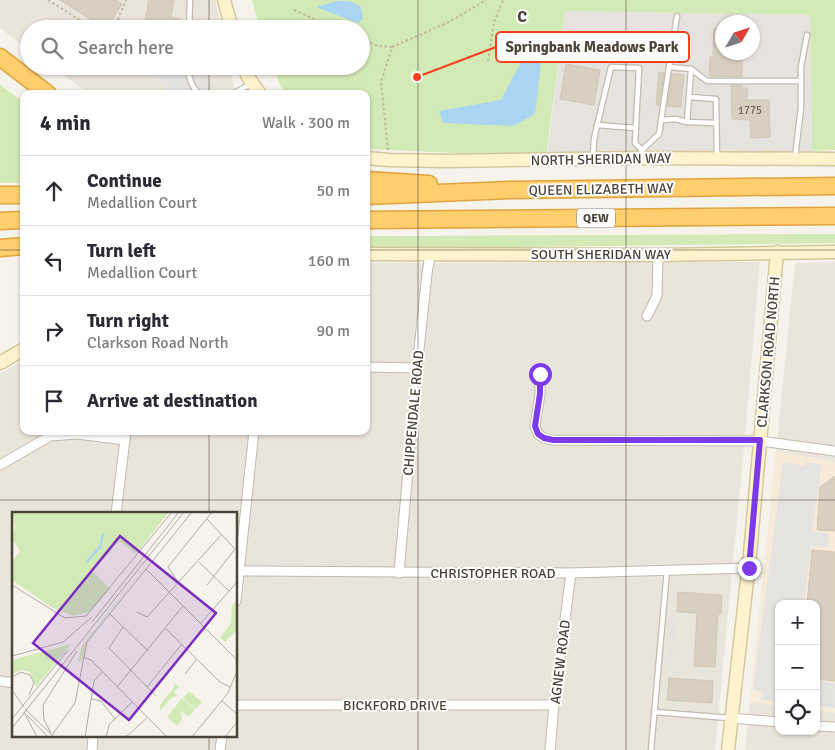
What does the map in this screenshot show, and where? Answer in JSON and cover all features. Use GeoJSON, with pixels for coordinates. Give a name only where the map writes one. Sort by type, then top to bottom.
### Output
{"type":"FeatureCollection","features":[{"type":"Feature","properties":{"kind":"highway"},"geometry":{"type":"LineString","coordinates":[[0,56],[20,72]]}},
{"type":"Feature","properties":{"kind":"highway"},"geometry":{"type":"LineString","coordinates":[[24,75],[43,90]]}},
{"type":"Feature","properties":{"kind":"highway"},"geometry":{"type":"LineString","coordinates":[[370,180],[509,190]]}},
{"type":"Feature","properties":{"kind":"highway","name":"QUEEN ELIZABETH WAY"},"geometry":{"type":"LineString","coordinates":[[370,196],[509,190],[835,186]]}},
{"type":"Feature","properties":{"kind":"highway"},"geometry":{"type":"LineString","coordinates":[[0,195],[20,195]]}},
{"type":"Feature","properties":{"kind":"highway","name":"QUEEN ELIZABETH WAY"},"geometry":{"type":"LineString","coordinates":[[370,220],[835,216]]}},
{"type":"Feature","properties":{"kind":"highway"},"geometry":{"type":"LineString","coordinates":[[0,221],[20,220]]}},
{"type":"Feature","properties":{"kind":"highway"},"geometry":{"type":"LineString","coordinates":[[0,248],[20,246]]}},
{"type":"Feature","properties":{"kind":"street"},"geometry":{"type":"LineString","coordinates":[[224,0],[230,20]]}},
{"type":"Feature","properties":{"kind":"street"},"geometry":{"type":"LineString","coordinates":[[247,75],[256,89]]}},
{"type":"Feature","properties":{"kind":"street","name":"NORTH SHERIDAN WAY"},"geometry":{"type":"LineString","coordinates":[[370,158],[446,161],[593,159],[642,154],[717,158],[835,158]]}},
{"type":"Feature","properties":{"kind":"street","name":"CLARKSON ROAD NORTH"},"geometry":{"type":"LineString","coordinates":[[728,750],[749,568],[777,252]]}},
{"type":"Feature","properties":{"kind":"street","name":"SOUTH SHERIDAN WAY"},"geometry":{"type":"LineString","coordinates":[[370,254],[658,255],[835,252]]}},
{"type":"Feature","properties":{"kind":"street","name":"CHIPPENDALE ROAD"},"geometry":{"type":"LineString","coordinates":[[399,573],[417,368],[430,254]]}},
{"type":"Feature","properties":{"kind":"street"},"geometry":{"type":"LineString","coordinates":[[647,316],[657,296],[658,255]]}},
{"type":"Feature","properties":{"kind":"street"},"geometry":{"type":"LineString","coordinates":[[0,362],[20,350]]}},
{"type":"Feature","properties":{"kind":"street"},"geometry":{"type":"LineString","coordinates":[[370,367],[417,368]]}},
{"type":"Feature","properties":{"kind":"street"},"geometry":{"type":"LineString","coordinates":[[540,374],[540,394],[535,426],[538,434],[544,438],[553,440],[760,440],[835,451]]}},
{"type":"Feature","properties":{"kind":"street"},"geometry":{"type":"LineString","coordinates":[[0,465],[50,436],[64,435]]}},
{"type":"Feature","properties":{"kind":"street"},"geometry":{"type":"LineString","coordinates":[[101,435],[125,436],[116,512]]}},
{"type":"Feature","properties":{"kind":"street"},"geometry":{"type":"LineString","coordinates":[[238,571],[254,435]]}},
{"type":"Feature","properties":{"kind":"street","name":"CHRISTOPHER ROAD"},"geometry":{"type":"LineString","coordinates":[[238,571],[571,573],[749,568]]}},
{"type":"Feature","properties":{"kind":"street","name":"AGNEW ROAD"},"geometry":{"type":"LineString","coordinates":[[550,750],[571,573]]}},
{"type":"Feature","properties":{"kind":"street","name":"BICKFORD DRIVE"},"geometry":{"type":"LineString","coordinates":[[238,705],[554,704]]}},
{"type":"Feature","properties":{"kind":"street"},"geometry":{"type":"LineString","coordinates":[[731,718],[775,722]]}},
{"type":"Feature","properties":{"kind":"street"},"geometry":{"type":"LineString","coordinates":[[820,726],[835,727]]}},
{"type":"Feature","properties":{"kind":"lane"},"geometry":{"type":"LineString","coordinates":[[189,20],[190,0]]}},
{"type":"Feature","properties":{"kind":"lane"},"geometry":{"type":"LineString","coordinates":[[593,159],[594,139],[611,67],[639,68],[635,143],[642,154],[659,134],[677,16]]}},
{"type":"Feature","properties":{"kind":"lane"},"geometry":{"type":"LineString","coordinates":[[795,158],[801,108],[801,67],[807,35]]}},
{"type":"Feature","properties":{"kind":"lane"},"geometry":{"type":"LineString","coordinates":[[669,67],[691,70],[707,80],[801,81]]}},
{"type":"Feature","properties":{"kind":"lane"},"geometry":{"type":"LineString","coordinates":[[688,122],[691,70]]}},
{"type":"Feature","properties":{"kind":"lane"},"geometry":{"type":"LineString","coordinates":[[189,75],[192,86],[196,90]]}},
{"type":"Feature","properties":{"kind":"lane"},"geometry":{"type":"LineString","coordinates":[[689,97],[716,99],[717,158]]}},
{"type":"Feature","properties":{"kind":"lane"},"geometry":{"type":"LineString","coordinates":[[662,120],[676,119],[688,122],[716,122]]}},
{"type":"Feature","properties":{"kind":"lane"},"geometry":{"type":"LineString","coordinates":[[598,124],[636,128]]}},
{"type":"Feature","properties":{"kind":"lane"},"geometry":{"type":"LineString","coordinates":[[651,750],[667,570]]}},
{"type":"Feature","properties":{"kind":"lane"},"geometry":{"type":"LineString","coordinates":[[654,712],[731,718]]}},
{"type":"Feature","properties":{"kind":"path"},"geometry":{"type":"LineString","coordinates":[[48,0],[80,20]]}},
{"type":"Feature","properties":{"kind":"path"},"geometry":{"type":"LineString","coordinates":[[118,20],[126,0]]}},
{"type":"Feature","properties":{"kind":"path"},"geometry":{"type":"LineString","coordinates":[[370,43],[378,46],[392,47],[449,22],[486,0]]}},
{"type":"Feature","properties":{"kind":"path"},"geometry":{"type":"LineString","coordinates":[[488,61],[494,22],[503,0]]}},
{"type":"Feature","properties":{"kind":"path"},"geometry":{"type":"LineString","coordinates":[[294,10],[317,20]]}},
{"type":"Feature","properties":{"kind":"path"},"geometry":{"type":"LineString","coordinates":[[389,160],[381,82],[392,47]]}},
{"type":"Feature","properties":{"kind":"shaded area"},"geometry":{"type":"Polygon","coordinates":[[[0,0],[215,0],[220,20],[20,20],[20,44],[0,28],[0,0]]]}},
{"type":"Feature","properties":{"kind":"shaded area"},"geometry":{"type":"Polygon","coordinates":[[[565,11],[810,15],[812,151],[814,158],[547,157],[565,11]]]}},
{"type":"Feature","properties":{"kind":"shaded area"},"geometry":{"type":"Polygon","coordinates":[[[64,75],[232,75],[234,90],[84,90],[64,75]]]}},
{"type":"Feature","properties":{"kind":"shaded area"},"geometry":{"type":"Polygon","coordinates":[[[159,75],[202,75],[212,87],[211,90],[173,90],[157,79],[159,75]]]}},
{"type":"Feature","properties":{"kind":"shaded area"},"geometry":{"type":"Polygon","coordinates":[[[760,262],[715,750],[0,750],[0,374],[20,362],[20,435],[370,435],[370,263],[760,262]]]}},
{"type":"Feature","properties":{"kind":"shaded area"},"geometry":{"type":"Polygon","coordinates":[[[835,262],[835,462],[776,451],[795,263],[835,262]]]}},
{"type":"Feature","properties":{"kind":"shaded area"},"geometry":{"type":"Polygon","coordinates":[[[776,451],[835,462],[835,713],[820,711],[820,600],[775,600],[775,705],[750,702],[776,451]]]}},
{"type":"Feature","properties":{"kind":"shaded area"},"geometry":{"type":"Polygon","coordinates":[[[783,462],[805,466],[806,462],[822,465],[812,531],[829,534],[829,547],[811,546],[804,600],[775,600],[775,701],[761,699],[762,692],[753,690],[783,462]]]}},
{"type":"Feature","properties":{"kind":"shaded area"},"geometry":{"type":"Polygon","coordinates":[[[669,619],[676,620],[674,641],[667,641],[669,619]]]}},
{"type":"Feature","properties":{"kind":"shaded area"},"geometry":{"type":"Polygon","coordinates":[[[667,647],[673,648],[671,665],[665,665],[667,647]]]}},
{"type":"Feature","properties":{"kind":"shaded area"},"geometry":{"type":"Polygon","coordinates":[[[820,681],[835,683],[835,708],[820,706],[820,681]]]}},
{"type":"Feature","properties":{"kind":"shaded area"},"geometry":{"type":"Polygon","coordinates":[[[750,702],[775,705],[775,735],[820,735],[820,711],[835,713],[835,750],[745,750],[750,702]]]}},
{"type":"Feature","properties":{"kind":"green space"},"geometry":{"type":"Polygon","coordinates":[[[252,0],[835,0],[835,150],[812,151],[810,15],[565,11],[546,157],[370,149],[370,90],[284,90],[276,75],[370,75],[370,20],[258,20],[252,0]]]}},
{"type":"Feature","properties":{"kind":"green space"},"geometry":{"type":"Polygon","coordinates":[[[0,85],[20,99],[20,183],[0,183],[0,85]]]}},
{"type":"Feature","properties":{"kind":"green space"},"geometry":{"type":"Polygon","coordinates":[[[835,234],[835,243],[370,249],[370,236],[835,234]]]}},
{"type":"Feature","properties":{"kind":"water"},"geometry":{"type":"Polygon","coordinates":[[[337,1],[350,1],[361,7],[363,19],[350,20],[316,7],[337,1]]]}},
{"type":"Feature","properties":{"kind":"water"},"geometry":{"type":"Polygon","coordinates":[[[534,38],[544,38],[535,114],[513,126],[443,123],[439,111],[501,100],[534,38]]]}},
{"type":"Feature","properties":{"kind":"building"},"geometry":{"type":"Polygon","coordinates":[[[60,0],[116,0],[122,4],[112,20],[92,20],[60,0]]]}},
{"type":"Feature","properties":{"kind":"building"},"geometry":{"type":"Polygon","coordinates":[[[149,0],[174,0],[171,17],[180,20],[145,20],[149,0]]]}},
{"type":"Feature","properties":{"kind":"building"},"geometry":{"type":"Polygon","coordinates":[[[714,29],[715,60],[742,60],[742,77],[709,76],[710,57],[713,57],[714,29]]]}},
{"type":"Feature","properties":{"kind":"building"},"geometry":{"type":"Polygon","coordinates":[[[566,64],[600,70],[594,105],[560,99],[566,64]]]}},
{"type":"Feature","properties":{"kind":"building"},"geometry":{"type":"Polygon","coordinates":[[[659,72],[664,73],[659,105],[656,105],[659,72]]]}},
{"type":"Feature","properties":{"kind":"building"},"geometry":{"type":"Polygon","coordinates":[[[672,74],[684,75],[681,107],[667,106],[672,74]]]}},
{"type":"Feature","properties":{"kind":"building"},"geometry":{"type":"Polygon","coordinates":[[[731,85],[742,85],[742,88],[748,88],[747,100],[769,100],[770,137],[751,138],[750,120],[732,119],[731,85]]]}},
{"type":"Feature","properties":{"kind":"building"},"geometry":{"type":"Polygon","coordinates":[[[835,476],[835,531],[817,530],[820,487],[835,476]]]}},
{"type":"Feature","properties":{"kind":"building"},"geometry":{"type":"Polygon","coordinates":[[[812,550],[835,552],[835,681],[820,679],[820,600],[807,600],[812,550]]]}},
{"type":"Feature","properties":{"kind":"building"},"geometry":{"type":"Polygon","coordinates":[[[678,592],[722,595],[721,614],[718,614],[715,667],[694,666],[697,613],[677,612],[678,592]]]}},
{"type":"Feature","properties":{"kind":"building"},"geometry":{"type":"Polygon","coordinates":[[[669,678],[713,681],[712,703],[667,700],[669,678]]]}},
{"type":"Feature","properties":{"kind":"place","name":"Springbank Meadows Park"},"geometry":{"type":"Point","coordinates":[417,77]}},
{"type":"Feature","properties":{"kind":"route"},"geometry":{"type":"LineString","coordinates":[[540,374],[540,394],[535,426],[538,434],[544,438],[553,440],[760,440],[749,568]]}}]}
